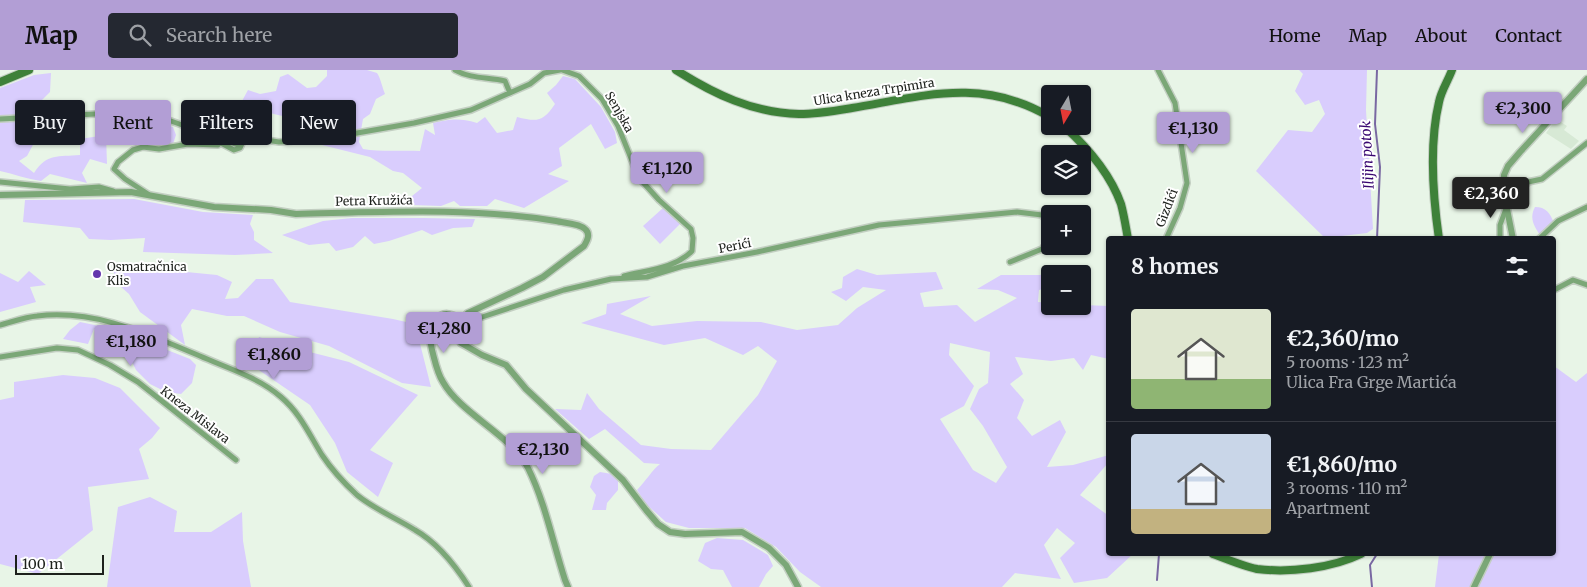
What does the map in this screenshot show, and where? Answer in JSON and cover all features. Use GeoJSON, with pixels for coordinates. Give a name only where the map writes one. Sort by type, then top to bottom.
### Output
{"type":"FeatureCollection","features":[{"type":"Feature","properties":{"kind":"main road"},"geometry":{"type":"LineString","coordinates":[[0,82],[29,70]]}},
{"type":"Feature","properties":{"kind":"main road","name":"Ulica kneza Trpimira"},"geometry":{"type":"LineString","coordinates":[[676,70],[739,103],[776,112],[798,114],[821,113],[933,94],[963,92],[992,94],[1013,99],[1041,112]]}},
{"type":"Feature","properties":{"kind":"main road"},"geometry":{"type":"LineString","coordinates":[[1439,236],[1434,199],[1434,135],[1439,101],[1452,70]]}},
{"type":"Feature","properties":{"kind":"main road"},"geometry":{"type":"LineString","coordinates":[[1074,135],[1099,162],[1121,204],[1127,236]]}},
{"type":"Feature","properties":{"kind":"main road"},"geometry":{"type":"LineString","coordinates":[[1219,556],[1256,568],[1300,570],[1357,556]]}},
{"type":"Feature","properties":{"kind":"street"},"geometry":{"type":"LineString","coordinates":[[455,70],[476,78],[494,78],[505,81],[510,93]]}},
{"type":"Feature","properties":{"kind":"street","name":"Senjska"},"geometry":{"type":"LineString","coordinates":[[272,141],[323,139],[414,123],[471,110],[530,84],[544,73],[561,70],[579,76],[602,99],[618,126],[639,178],[659,200],[691,229],[693,238],[692,251],[684,259],[674,264],[611,279]]}},
{"type":"Feature","properties":{"kind":"street","name":"Gizdići"},"geometry":{"type":"LineString","coordinates":[[1158,70],[1175,104],[1187,183],[1180,208],[1167,236]]}},
{"type":"Feature","properties":{"kind":"street"},"geometry":{"type":"LineString","coordinates":[[1513,236],[1503,182],[1504,174],[1508,166],[1587,79]]}},
{"type":"Feature","properties":{"kind":"street"},"geometry":{"type":"LineString","coordinates":[[0,119],[114,113],[157,116],[181,125]]}},
{"type":"Feature","properties":{"kind":"street"},"geometry":{"type":"LineString","coordinates":[[1500,236],[1500,224],[1507,206],[1528,182],[1542,179],[1587,143]]}},
{"type":"Feature","properties":{"kind":"street"},"geometry":{"type":"LineString","coordinates":[[150,196],[114,169],[118,162],[133,150],[143,147],[159,148],[181,145]]}},
{"type":"Feature","properties":{"kind":"street","name":"Senjska"},"geometry":{"type":"LineString","coordinates":[[227,145],[234,150],[240,148],[241,145]]}},
{"type":"Feature","properties":{"kind":"street"},"geometry":{"type":"LineString","coordinates":[[0,182],[70,189],[99,186],[121,193]]}},
{"type":"Feature","properties":{"kind":"street","name":"Petra Kružića"},"geometry":{"type":"LineString","coordinates":[[0,195],[131,192],[214,207],[271,210],[296,214],[459,211],[502,214],[577,225],[585,229],[588,234],[588,240],[584,246],[559,266],[522,288],[468,313],[461,320]]}},
{"type":"Feature","properties":{"kind":"street"},"geometry":{"type":"LineString","coordinates":[[1542,236],[1558,221],[1587,207]]}},
{"type":"Feature","properties":{"kind":"street","name":"Perići"},"geometry":{"type":"LineString","coordinates":[[461,320],[470,321],[564,290],[611,279],[647,277],[683,266],[880,225],[1017,212],[1041,215]]}},
{"type":"Feature","properties":{"kind":"street"},"geometry":{"type":"LineString","coordinates":[[1010,262],[1041,249]]}},
{"type":"Feature","properties":{"kind":"street"},"geometry":{"type":"LineString","coordinates":[[1556,289],[1573,280],[1587,285]]}},
{"type":"Feature","properties":{"kind":"street"},"geometry":{"type":"LineString","coordinates":[[568,587],[537,487],[527,466],[510,446],[457,399],[442,381],[430,340],[430,329],[439,317],[444,314],[454,315],[461,320],[456,331],[461,343],[482,355],[506,365],[526,389],[623,480],[658,524],[670,532],[685,534],[742,532],[769,548],[786,565],[798,587]]}},
{"type":"Feature","properties":{"kind":"street"},"geometry":{"type":"LineString","coordinates":[[0,325],[37,316],[74,315],[104,320],[134,328],[258,382],[281,396],[302,419],[323,456],[339,477],[358,495],[417,531],[444,552],[469,587]]}},
{"type":"Feature","properties":{"kind":"street","name":"Kneza Mislava"},"geometry":{"type":"LineString","coordinates":[[0,357],[57,348],[78,350],[110,365],[138,382],[236,460]]}},
{"type":"Feature","properties":{"kind":"street"},"geometry":{"type":"LineString","coordinates":[[1474,587],[1489,556]]}},
{"type":"Feature","properties":{"kind":"shaded area"},"geometry":{"type":"Polygon","coordinates":[[[327,70],[367,70],[377,73],[380,78],[385,94],[376,99],[370,114],[363,119],[359,142],[363,149],[420,151],[425,129],[435,135],[433,123],[450,120],[465,120],[477,123],[485,117],[497,133],[513,130],[517,117],[535,120],[547,114],[555,104],[547,93],[563,76],[575,79],[601,107],[615,132],[617,143],[605,149],[591,124],[559,148],[562,166],[548,174],[569,181],[524,208],[495,199],[487,206],[460,206],[454,201],[441,206],[412,205],[407,200],[422,188],[403,173],[393,171],[370,157],[322,145],[356,145],[356,100],[282,100],[282,116],[272,113],[272,100],[243,100],[248,90],[260,94],[276,91],[280,77],[288,74],[307,88],[316,87],[327,76],[327,70]]]}},
{"type":"Feature","properties":{"kind":"shaded area"},"geometry":{"type":"Polygon","coordinates":[[[1299,70],[1367,70],[1366,110],[1373,229],[1367,233],[1323,236],[1256,171],[1288,130],[1312,132],[1325,114],[1319,100],[1305,105],[1295,91],[1303,74],[1299,70]]]}},
{"type":"Feature","properties":{"kind":"shaded area"},"geometry":{"type":"Polygon","coordinates":[[[51,73],[50,92],[42,100],[15,100],[15,145],[33,145],[27,156],[19,161],[34,173],[48,159],[59,156],[80,155],[80,145],[85,145],[85,138],[95,137],[95,145],[106,145],[107,164],[90,159],[82,173],[87,183],[50,174],[41,181],[0,171],[0,88],[34,75],[51,73]]]}},
{"type":"Feature","properties":{"kind":"shaded area"},"geometry":{"type":"Polygon","coordinates":[[[1556,119],[1567,126],[1564,130],[1579,141],[1571,149],[1546,133],[1556,119]]]}},
{"type":"Feature","properties":{"kind":"shaded area"},"geometry":{"type":"Polygon","coordinates":[[[171,126],[176,135],[171,145],[171,126]]]}},
{"type":"Feature","properties":{"kind":"shaded area"},"geometry":{"type":"Polygon","coordinates":[[[144,145],[170,145],[164,147],[144,145]]]}},
{"type":"Feature","properties":{"kind":"shaded area"},"geometry":{"type":"Polygon","coordinates":[[[134,199],[203,212],[253,215],[250,224],[254,232],[254,240],[273,253],[235,255],[143,252],[145,238],[89,239],[80,228],[23,222],[25,200],[134,199]]]}},
{"type":"Feature","properties":{"kind":"shaded area"},"geometry":{"type":"Polygon","coordinates":[[[1535,207],[1547,211],[1554,223],[1540,235],[1532,218],[1535,207]]]}},
{"type":"Feature","properties":{"kind":"shaded area"},"geometry":{"type":"Polygon","coordinates":[[[663,208],[680,224],[660,244],[643,226],[663,208]]]}},
{"type":"Feature","properties":{"kind":"shaded area"},"geometry":{"type":"Polygon","coordinates":[[[352,218],[475,219],[472,227],[453,228],[432,235],[422,230],[374,244],[365,236],[353,247],[336,251],[329,243],[309,245],[282,235],[323,221],[352,218]]]}},
{"type":"Feature","properties":{"kind":"shaded area"},"geometry":{"type":"Polygon","coordinates":[[[112,269],[156,269],[217,275],[232,282],[225,299],[238,298],[256,279],[273,279],[290,302],[415,324],[431,387],[402,383],[329,346],[280,332],[244,316],[227,316],[192,309],[181,325],[185,345],[140,312],[129,294],[120,286],[112,269]]]}},
{"type":"Feature","properties":{"kind":"shaded area"},"geometry":{"type":"Polygon","coordinates":[[[857,269],[877,275],[936,272],[943,289],[920,293],[924,307],[957,305],[975,322],[1017,298],[998,290],[977,289],[1001,275],[1041,275],[1041,289],[1039,290],[1038,302],[1041,302],[1041,315],[1091,315],[1091,305],[1106,306],[1106,358],[1091,355],[1083,370],[1074,358],[1051,361],[1015,357],[1023,374],[1010,384],[1024,400],[1017,418],[1032,436],[1060,420],[1066,432],[1047,467],[1073,465],[1106,456],[1106,465],[1080,495],[1106,514],[1106,556],[1131,556],[1107,578],[1074,583],[1060,558],[1075,543],[1057,528],[1044,545],[1061,579],[1015,573],[1002,587],[821,587],[800,572],[776,547],[745,528],[689,528],[666,522],[646,504],[637,490],[660,464],[644,463],[605,429],[589,439],[555,409],[581,410],[587,393],[599,409],[641,445],[671,449],[711,450],[758,395],[777,361],[758,346],[743,355],[705,338],[664,345],[581,323],[606,314],[607,304],[651,296],[620,314],[652,326],[697,321],[761,322],[797,330],[838,325],[857,308],[886,290],[863,287],[846,301],[831,292],[842,288],[843,277],[857,269]],[[950,343],[949,355],[974,386],[964,406],[940,419],[973,470],[996,483],[1007,467],[983,426],[970,409],[979,389],[988,383],[990,352],[950,343]]]}},
{"type":"Feature","properties":{"kind":"shaded area"},"geometry":{"type":"Polygon","coordinates":[[[29,271],[46,285],[30,287],[36,302],[0,312],[0,273],[18,282],[29,271]]]}},
{"type":"Feature","properties":{"kind":"shaded area"},"geometry":{"type":"Polygon","coordinates":[[[80,322],[114,329],[190,359],[196,365],[192,383],[181,394],[166,392],[150,384],[136,370],[125,348],[111,339],[104,331],[94,329],[88,344],[63,339],[80,322]]]}},
{"type":"Feature","properties":{"kind":"shaded area"},"geometry":{"type":"Polygon","coordinates":[[[259,337],[349,362],[418,395],[370,450],[393,463],[378,497],[347,472],[335,443],[310,405],[250,364],[259,337]]]}},
{"type":"Feature","properties":{"kind":"shaded area"},"geometry":{"type":"Polygon","coordinates":[[[1556,367],[1576,382],[1587,373],[1587,587],[1476,587],[1491,556],[1556,556],[1556,367]]]}},
{"type":"Feature","properties":{"kind":"shaded area"},"geometry":{"type":"Polygon","coordinates":[[[63,375],[95,378],[120,388],[160,428],[139,449],[149,479],[88,487],[93,530],[38,574],[0,564],[0,400],[14,397],[14,382],[63,375]]]}},
{"type":"Feature","properties":{"kind":"shaded area"},"geometry":{"type":"Polygon","coordinates":[[[600,472],[612,474],[618,481],[618,490],[607,503],[606,510],[592,510],[596,495],[590,487],[594,476],[600,472]]]}},
{"type":"Feature","properties":{"kind":"shaded area"},"geometry":{"type":"Polygon","coordinates":[[[150,497],[177,511],[174,532],[211,532],[242,512],[243,541],[251,587],[107,587],[118,507],[150,497]]]}},
{"type":"Feature","properties":{"kind":"shaded area"},"geometry":{"type":"Polygon","coordinates":[[[717,538],[743,540],[768,555],[773,566],[759,587],[732,587],[723,570],[711,569],[698,561],[705,543],[717,538]]]}},
{"type":"Feature","properties":{"kind":"shaded area"},"geometry":{"type":"Polygon","coordinates":[[[1439,556],[1487,556],[1472,587],[1435,587],[1439,556]]]}},
{"type":"Feature","properties":{"kind":"waterway","name":"Ilijin potok"},"geometry":{"type":"LineString","coordinates":[[1377,70],[1375,124],[1380,167],[1377,236]]}},
{"type":"Feature","properties":{"kind":"waterway"},"geometry":{"type":"LineString","coordinates":[[1157,580],[1159,556]]}},
{"type":"Feature","properties":{"kind":"waterway"},"geometry":{"type":"LineString","coordinates":[[1372,587],[1370,565],[1376,556]]}},
{"type":"Feature","properties":{"kind":"place","name":"Osmatračnica Klis"},"geometry":{"type":"Point","coordinates":[97,274]}}]}
